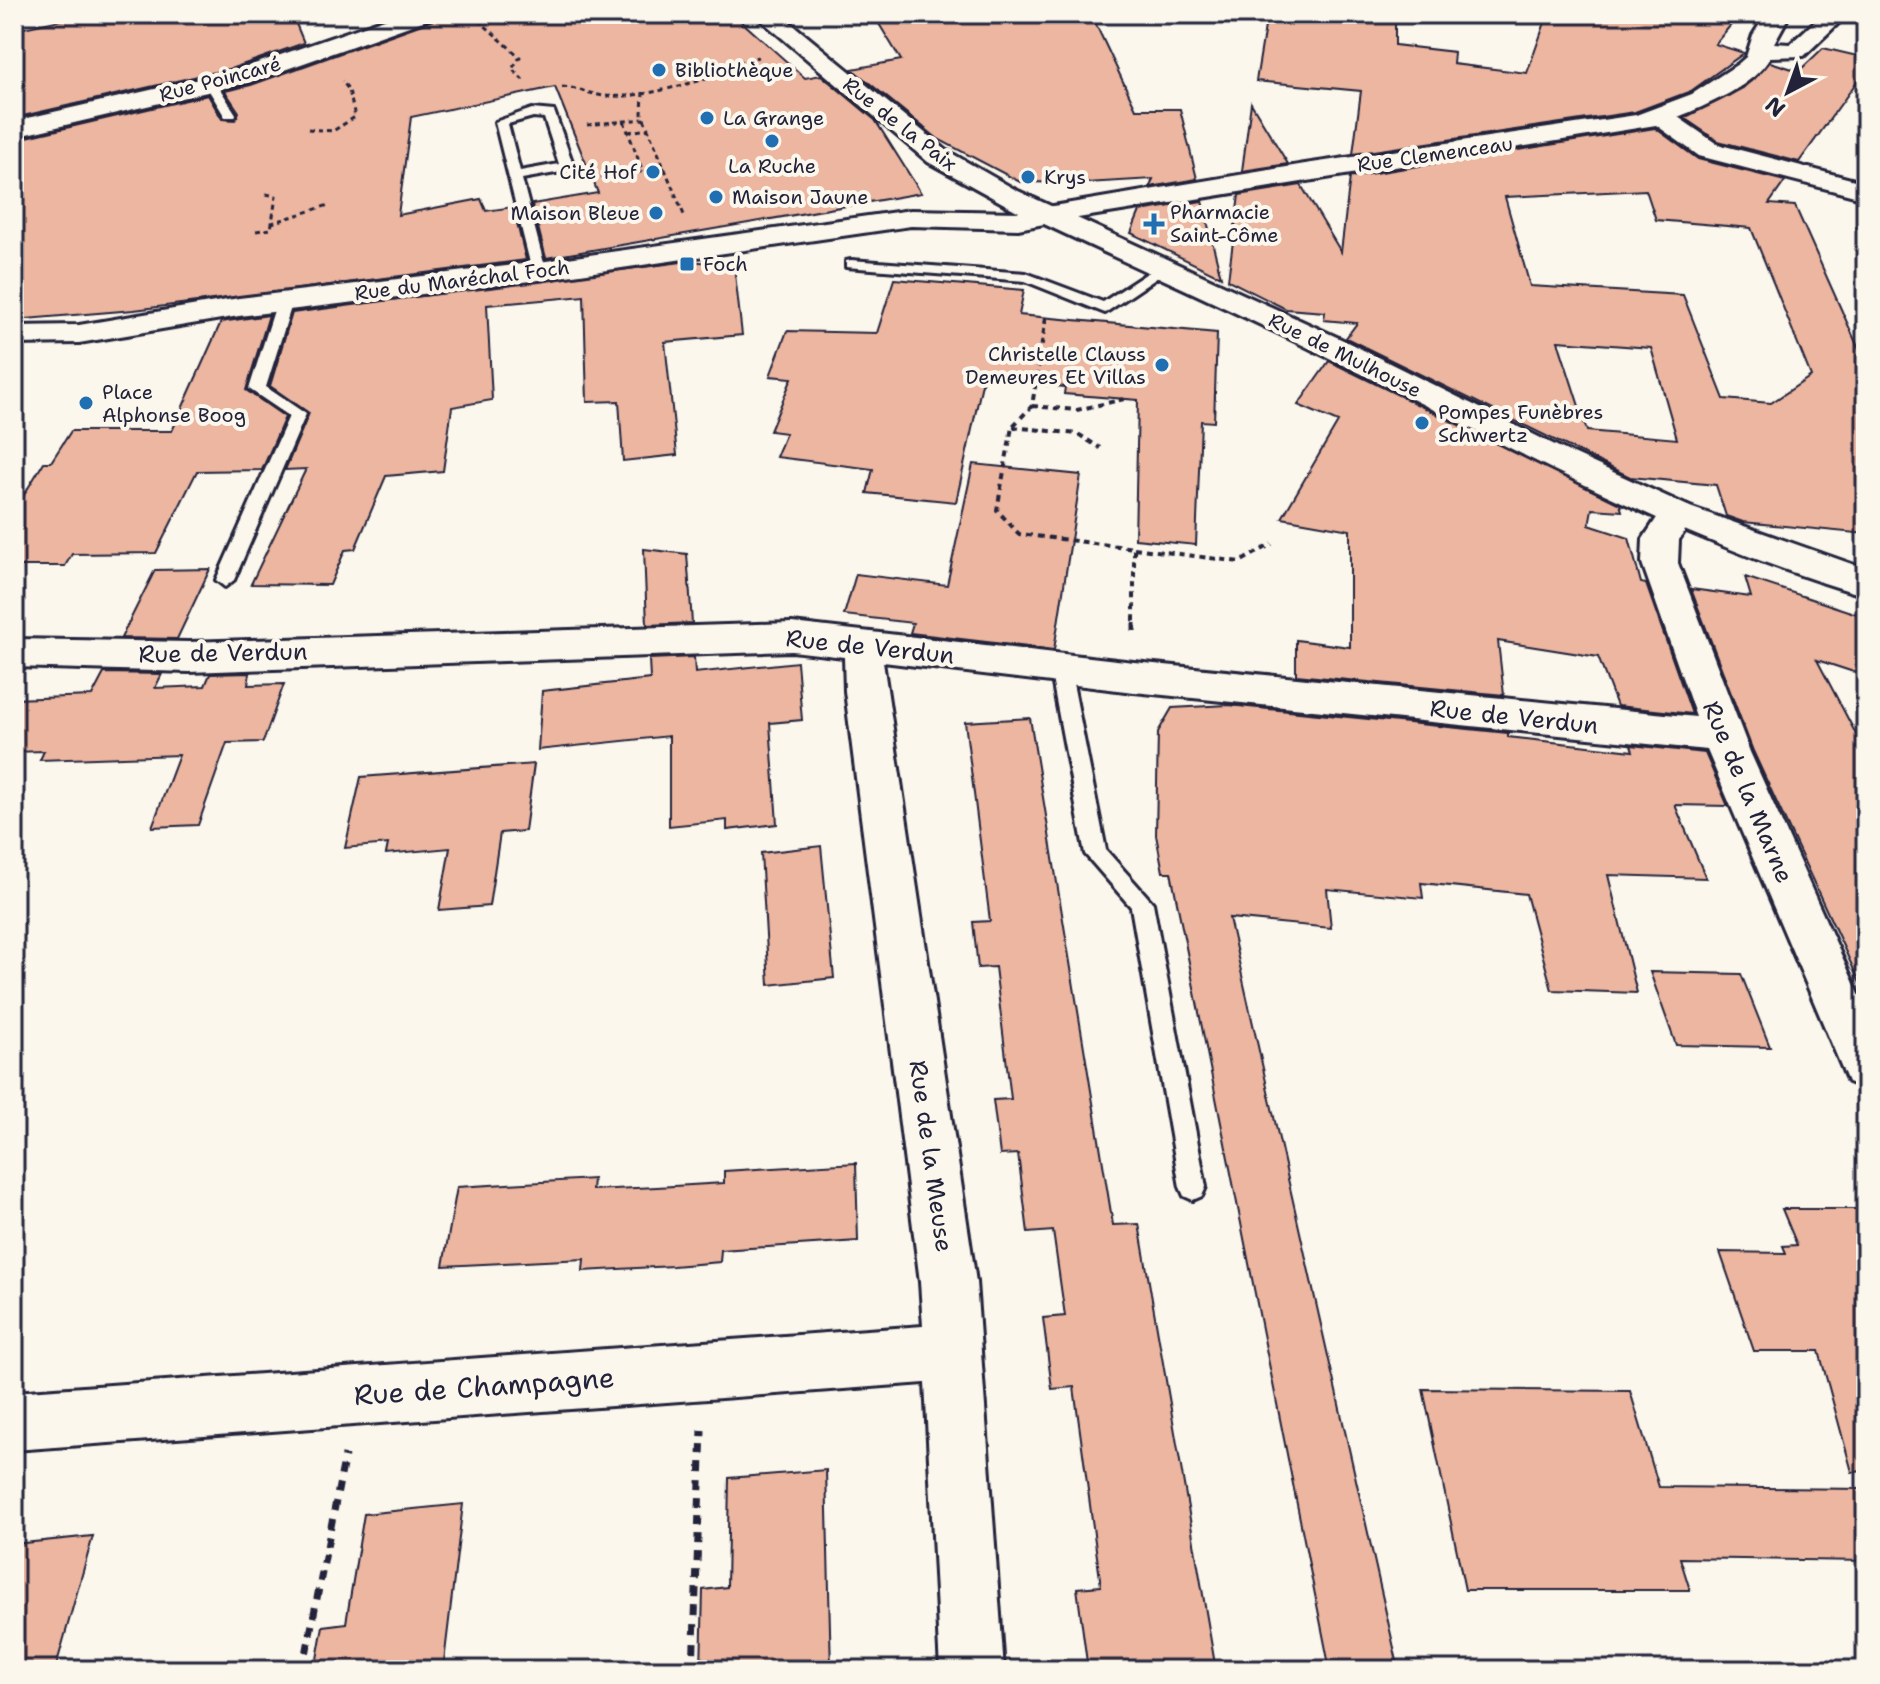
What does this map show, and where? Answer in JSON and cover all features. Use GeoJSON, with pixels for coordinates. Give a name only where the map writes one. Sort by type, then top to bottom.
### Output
{"type":"FeatureCollection","features":[{"type":"Feature","properties":{"kind":"street","name":"Rue Poincaré"},"geometry":{"type":"LineString","coordinates":[[14,129],[261,71],[421,14]]}},
{"type":"Feature","properties":{"kind":"street","name":"Rue de la Paix"},"geometry":{"type":"LineString","coordinates":[[766,14],[906,132],[964,174],[1047,215]]}},
{"type":"Feature","properties":{"kind":"street","name":"Rue Clemenceau"},"geometry":{"type":"LineString","coordinates":[[1047,215],[1305,172],[1612,128],[1661,117],[1715,91],[1747,69],[1762,50],[1765,35],[1778,14]]}},
{"type":"Feature","properties":{"kind":"street"},"geometry":{"type":"LineString","coordinates":[[1762,50],[1796,51],[1836,14]]}},
{"type":"Feature","properties":{"kind":"street"},"geometry":{"type":"LineString","coordinates":[[1661,117],[1708,150],[1866,191]]}},
{"type":"Feature","properties":{"kind":"street","name":"Rue du Maréchal Foch"},"geometry":{"type":"LineString","coordinates":[[911,218],[951,198],[964,174]]}},
{"type":"Feature","properties":{"kind":"street","name":"Rue du Maréchal Foch"},"geometry":{"type":"LineString","coordinates":[[14,335],[79,334],[285,301],[539,271],[911,218],[1018,221],[1047,215]]}},
{"type":"Feature","properties":{"kind":"street","name":"Rue de Mulhouse"},"geometry":{"type":"LineString","coordinates":[[1047,215],[1330,346],[1557,460],[1677,515],[1866,583]]}},
{"type":"Feature","properties":{"kind":"street","name":"Rue de la Marne"},"geometry":{"type":"LineString","coordinates":[[1677,515],[1661,539],[1660,563],[1722,735],[1866,1066]]}},
{"type":"Feature","properties":{"kind":"street","name":"Rue de Verdun"},"geometry":{"type":"LineString","coordinates":[[14,653],[189,657],[792,637],[1134,677],[1624,728],[1722,735]]}},
{"type":"Feature","properties":{"kind":"street","name":"Rue de la Meuse"},"geometry":{"type":"LineString","coordinates":[[867,645],[863,659],[865,691],[946,1267],[972,1670]]}},
{"type":"Feature","properties":{"kind":"street","name":"Rue de Champagne"},"geometry":{"type":"LineString","coordinates":[[14,1421],[953,1352]]}},
{"type":"Feature","properties":{"kind":"lane"},"geometry":{"type":"LineString","coordinates":[[211,84],[230,114]]}},
{"type":"Feature","properties":{"kind":"lane"},"geometry":{"type":"LineString","coordinates":[[514,176],[567,167],[549,114],[532,113],[501,122],[514,176],[539,271]]}},
{"type":"Feature","properties":{"kind":"lane"},"geometry":{"type":"LineString","coordinates":[[851,264],[1026,277],[1043,281],[1105,308],[1163,269]]}},
{"type":"Feature","properties":{"kind":"lane"},"geometry":{"type":"LineString","coordinates":[[225,580],[298,414],[257,389],[285,301]]}},
{"type":"Feature","properties":{"kind":"lane"},"geometry":{"type":"LineString","coordinates":[[1060,668],[1096,854],[1142,903],[1193,1187]]}},
{"type":"Feature","properties":{"kind":"path"},"geometry":{"type":"LineString","coordinates":[[472,14],[520,57],[512,69],[524,82]]}},
{"type":"Feature","properties":{"kind":"path"},"geometry":{"type":"LineString","coordinates":[[1506,14],[1531,19]]}},
{"type":"Feature","properties":{"kind":"path"},"geometry":{"type":"LineString","coordinates":[[563,87],[582,88],[604,96],[643,92],[731,73],[731,63],[767,54]]}},
{"type":"Feature","properties":{"kind":"path"},"geometry":{"type":"LineString","coordinates":[[308,129],[333,131],[355,117],[349,90],[338,77]]}},
{"type":"Feature","properties":{"kind":"path"},"geometry":{"type":"LineString","coordinates":[[643,92],[640,108],[686,220]]}},
{"type":"Feature","properties":{"kind":"path"},"geometry":{"type":"LineString","coordinates":[[590,125],[644,119]]}},
{"type":"Feature","properties":{"kind":"path"},"geometry":{"type":"LineString","coordinates":[[624,121],[643,172]]}},
{"type":"Feature","properties":{"kind":"path"},"geometry":{"type":"LineString","coordinates":[[628,132],[649,129]]}},
{"type":"Feature","properties":{"kind":"path"},"geometry":{"type":"LineString","coordinates":[[567,167],[569,173],[585,171],[588,180],[665,168]]}},
{"type":"Feature","properties":{"kind":"path"},"geometry":{"type":"LineString","coordinates":[[256,231],[271,229],[276,196],[266,194]]}},
{"type":"Feature","properties":{"kind":"path"},"geometry":{"type":"LineString","coordinates":[[272,223],[329,205]]}},
{"type":"Feature","properties":{"kind":"path"},"geometry":{"type":"LineString","coordinates":[[1043,281],[1035,290],[1049,298],[1032,406],[1012,427],[997,510],[1019,534],[1240,562],[1272,544]]}},
{"type":"Feature","properties":{"kind":"path"},"geometry":{"type":"LineString","coordinates":[[1032,406],[1077,410],[1124,399]]}},
{"type":"Feature","properties":{"kind":"path"},"geometry":{"type":"LineString","coordinates":[[1012,427],[1078,434],[1100,448]]}},
{"type":"Feature","properties":{"kind":"path"},"geometry":{"type":"LineString","coordinates":[[1134,548],[1134,677]]}},
{"type":"Feature","properties":{"kind":"path"},"geometry":{"type":"LineString","coordinates":[[693,1670],[701,1447]]}},
{"type":"Feature","properties":{"kind":"path"},"geometry":{"type":"LineString","coordinates":[[303,1670],[342,1467]]}},
{"type":"Feature","properties":{"kind":"building"},"geometry":{"type":"Polygon","coordinates":[[[88,14],[292,14],[304,43],[233,68],[14,118],[14,30],[88,14]]]}},
{"type":"Feature","properties":{"kind":"building"},"geometry":{"type":"Polygon","coordinates":[[[450,14],[733,14],[805,78],[821,75],[875,120],[921,193],[546,258],[532,204],[598,193],[555,87],[411,117],[398,215],[481,199],[486,211],[513,207],[526,260],[134,310],[14,320],[14,140],[208,95],[222,119],[235,120],[239,112],[225,91],[251,85],[450,14]]]}},
{"type":"Feature","properties":{"kind":"building"},"geometry":{"type":"Polygon","coordinates":[[[873,14],[1091,14],[1136,109],[1180,109],[1197,179],[1150,187],[1153,179],[1086,183],[1020,182],[938,139],[852,69],[901,60],[873,14]]]}},
{"type":"Feature","properties":{"kind":"building"},"geometry":{"type":"Polygon","coordinates":[[[1267,14],[1395,14],[1395,45],[1454,52],[1453,64],[1527,73],[1548,14],[1740,14],[1715,44],[1744,53],[1691,91],[1635,112],[1353,154],[1361,91],[1256,81],[1267,14]]]}},
{"type":"Feature","properties":{"kind":"building"},"geometry":{"type":"Polygon","coordinates":[[[1823,48],[1866,58],[1866,69],[1799,162],[1718,141],[1684,118],[1743,88],[1770,62],[1799,71],[1823,48]]]}},
{"type":"Feature","properties":{"kind":"building"},"geometry":{"type":"Polygon","coordinates":[[[1251,103],[1288,164],[1242,171],[1251,103]]]}},
{"type":"Feature","properties":{"kind":"building"},"geometry":{"type":"Polygon","coordinates":[[[1655,128],[1698,159],[1785,181],[1769,204],[1795,206],[1866,365],[1866,534],[1743,522],[1726,516],[1716,485],[1630,477],[1346,338],[1357,323],[1324,320],[1325,312],[1286,309],[1228,280],[1239,195],[1301,185],[1341,252],[1350,177],[1655,128]],[[1646,190],[1505,197],[1530,286],[1683,295],[1724,399],[1771,403],[1811,376],[1751,228],[1656,220],[1646,190]],[[1558,341],[1587,431],[1677,439],[1651,348],[1558,341]]]}},
{"type":"Feature","properties":{"kind":"building"},"geometry":{"type":"Polygon","coordinates":[[[1202,201],[1221,277],[1131,233],[1140,211],[1202,201]]]}},
{"type":"Feature","properties":{"kind":"building"},"geometry":{"type":"Polygon","coordinates":[[[689,261],[734,265],[742,335],[665,342],[677,455],[623,461],[619,401],[587,402],[584,296],[487,305],[492,400],[452,407],[443,471],[386,476],[355,549],[345,550],[330,585],[251,584],[306,469],[285,470],[309,413],[270,386],[292,313],[689,261]]]}},
{"type":"Feature","properties":{"kind":"building"},"geometry":{"type":"Polygon","coordinates":[[[894,279],[1024,290],[1019,315],[1217,333],[1214,422],[1201,421],[1196,545],[1135,539],[1138,400],[1064,394],[1065,387],[983,379],[956,502],[867,493],[873,469],[776,457],[786,433],[770,431],[792,378],[770,376],[787,331],[877,333],[894,279]]]}},
{"type":"Feature","properties":{"kind":"building"},"geometry":{"type":"Polygon","coordinates":[[[269,315],[246,390],[285,417],[262,470],[197,471],[156,553],[72,554],[65,566],[14,566],[14,511],[44,462],[51,462],[71,431],[172,431],[221,322],[269,315]]]}},
{"type":"Feature","properties":{"kind":"building"},"geometry":{"type":"Polygon","coordinates":[[[1329,361],[1620,504],[1622,511],[1592,509],[1589,525],[1629,538],[1641,583],[1646,584],[1692,714],[1617,706],[1598,657],[1498,641],[1504,695],[1296,675],[1296,640],[1350,647],[1350,530],[1282,518],[1338,422],[1298,405],[1329,361]]]}},
{"type":"Feature","properties":{"kind":"building"},"geometry":{"type":"Polygon","coordinates":[[[973,464],[1081,475],[1054,650],[910,633],[913,623],[844,615],[856,574],[947,585],[973,464]]]}},
{"type":"Feature","properties":{"kind":"building"},"geometry":{"type":"Polygon","coordinates":[[[644,549],[687,554],[692,623],[647,625],[644,549]]]}},
{"type":"Feature","properties":{"kind":"building"},"geometry":{"type":"Polygon","coordinates":[[[210,569],[177,639],[121,638],[155,570],[210,569]]]}},
{"type":"Feature","properties":{"kind":"building"},"geometry":{"type":"Polygon","coordinates":[[[1745,577],[1866,617],[1866,676],[1817,660],[1866,753],[1866,996],[1753,751],[1691,589],[1751,597],[1745,577]]]}},
{"type":"Feature","properties":{"kind":"building"},"geometry":{"type":"Polygon","coordinates":[[[694,657],[695,673],[797,662],[802,720],[770,723],[777,824],[727,830],[727,820],[669,826],[669,736],[538,750],[542,691],[650,679],[649,659],[694,657]]]}},
{"type":"Feature","properties":{"kind":"building"},"geometry":{"type":"Polygon","coordinates":[[[104,673],[162,674],[155,688],[205,686],[210,674],[250,673],[248,685],[284,684],[263,742],[227,743],[198,825],[152,827],[179,755],[40,760],[44,751],[14,752],[14,699],[92,696],[104,673]]]}},
{"type":"Feature","properties":{"kind":"building"},"geometry":{"type":"Polygon","coordinates":[[[1228,705],[1508,733],[1508,737],[1633,751],[1631,745],[1705,753],[1728,806],[1675,805],[1706,878],[1608,875],[1637,993],[1552,990],[1526,894],[1421,883],[1423,898],[1327,889],[1331,928],[1229,918],[1399,1670],[1330,1670],[1171,872],[1163,872],[1156,835],[1158,732],[1172,708],[1228,705]]]}},
{"type":"Feature","properties":{"kind":"building"},"geometry":{"type":"Polygon","coordinates":[[[1030,718],[1113,1225],[1139,1224],[1216,1670],[1088,1670],[1077,1588],[1101,1586],[1074,1387],[1052,1389],[1043,1318],[1065,1316],[1053,1231],[1028,1233],[1018,1154],[1000,1155],[993,1100],[1011,1099],[995,967],[978,968],[973,922],[990,921],[965,722],[1030,718]]]}},
{"type":"Feature","properties":{"kind":"building"},"geometry":{"type":"Polygon","coordinates":[[[534,764],[525,831],[500,833],[489,906],[439,910],[450,848],[386,854],[388,844],[345,848],[361,777],[534,764]]]}},
{"type":"Feature","properties":{"kind":"building"},"geometry":{"type":"Polygon","coordinates":[[[821,846],[834,978],[769,985],[761,853],[821,846]]]}},
{"type":"Feature","properties":{"kind":"building"},"geometry":{"type":"Polygon","coordinates":[[[1650,972],[1741,974],[1770,1047],[1676,1045],[1650,972]]]}},
{"type":"Feature","properties":{"kind":"building"},"geometry":{"type":"Polygon","coordinates":[[[856,1163],[858,1241],[721,1250],[720,1262],[673,1266],[583,1271],[584,1259],[443,1266],[457,1187],[593,1179],[592,1190],[724,1183],[724,1171],[856,1163]]]}},
{"type":"Feature","properties":{"kind":"building"},"geometry":{"type":"Polygon","coordinates":[[[1782,1209],[1866,1209],[1866,1471],[1852,1472],[1819,1351],[1754,1351],[1720,1252],[1786,1253],[1783,1246],[1797,1245],[1782,1209]]]}},
{"type":"Feature","properties":{"kind":"building"},"geometry":{"type":"Polygon","coordinates":[[[1423,1389],[1630,1391],[1659,1487],[1866,1489],[1866,1561],[1680,1558],[1690,1590],[1465,1590],[1423,1389]]]}},
{"type":"Feature","properties":{"kind":"building"},"geometry":{"type":"Polygon","coordinates":[[[826,1470],[831,1670],[701,1670],[703,1590],[727,1587],[729,1478],[826,1470]]]}},
{"type":"Feature","properties":{"kind":"building"},"geometry":{"type":"Polygon","coordinates":[[[463,1504],[443,1670],[315,1670],[323,1626],[346,1623],[364,1514],[463,1504]]]}},
{"type":"Feature","properties":{"kind":"building"},"geometry":{"type":"Polygon","coordinates":[[[93,1536],[55,1670],[14,1670],[14,1544],[93,1536]]]}},
{"type":"Feature","properties":{"kind":"place","name":"Bibliothèque"},"geometry":{"type":"Point","coordinates":[659,70]}},
{"type":"Feature","properties":{"kind":"place","name":"La Grange"},"geometry":{"type":"Point","coordinates":[707,118]}},
{"type":"Feature","properties":{"kind":"place","name":"La Ruche"},"geometry":{"type":"Point","coordinates":[772,141]}},
{"type":"Feature","properties":{"kind":"place","name":"Cité Hof"},"geometry":{"type":"Point","coordinates":[653,172]}},
{"type":"Feature","properties":{"kind":"place","name":"Krys"},"geometry":{"type":"Point","coordinates":[1028,177]}},
{"type":"Feature","properties":{"kind":"place","name":"Maison Jaune"},"geometry":{"type":"Point","coordinates":[716,197]}},
{"type":"Feature","properties":{"kind":"place","name":"Maison Bleue"},"geometry":{"type":"Point","coordinates":[656,213]}},
{"type":"Feature","properties":{"kind":"place","name":"Pharmacie Saint-Côme"},"geometry":{"type":"Point","coordinates":[1154,224]}},
{"type":"Feature","properties":{"kind":"place","name":"Foch"},"geometry":{"type":"Point","coordinates":[687,264]}},
{"type":"Feature","properties":{"kind":"place","name":"Christelle Clauss Demeures Et Villas"},"geometry":{"type":"Point","coordinates":[1162,365]}},
{"type":"Feature","properties":{"kind":"place","name":"Place Alphonse Boog"},"geometry":{"type":"Point","coordinates":[86,403]}},
{"type":"Feature","properties":{"kind":"place","name":"Pompes Funèbres Schwertz"},"geometry":{"type":"Point","coordinates":[1422,423]}}]}
